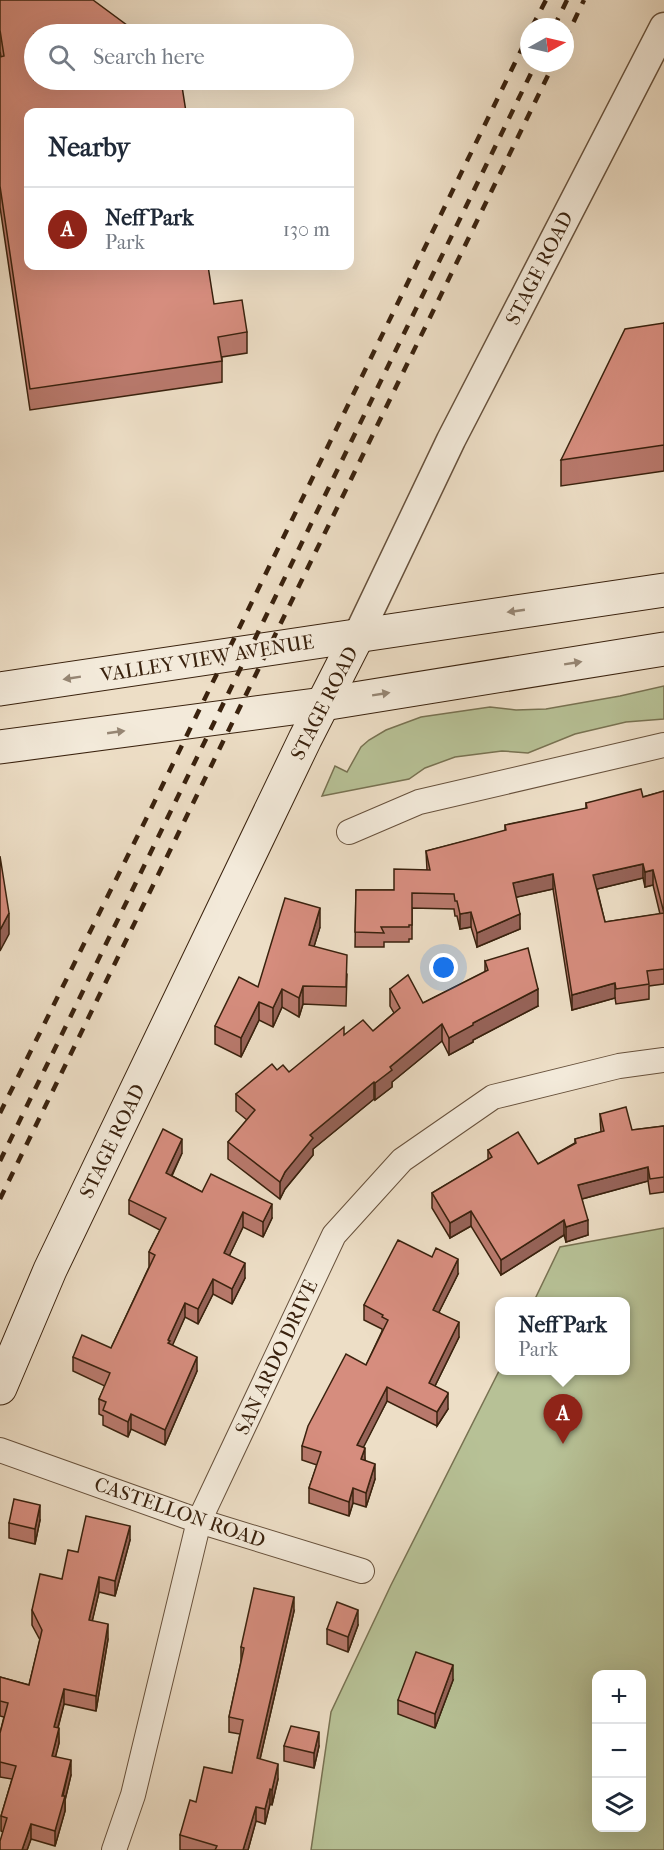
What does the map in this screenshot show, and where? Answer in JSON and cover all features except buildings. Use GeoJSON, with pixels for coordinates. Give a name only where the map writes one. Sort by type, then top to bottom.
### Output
{"type":"FeatureCollection","features":[{"type":"Feature","properties":{"kind":"main road","name":"VALLEY VIEW AVENUE"},"geometry":{"type":"LineString","coordinates":[[0,689],[664,590]]}},
{"type":"Feature","properties":{"kind":"main road","name":"STAGE ROAD"},"geometry":{"type":"LineString","coordinates":[[0,1388],[50,1270],[358,635]]}},
{"type":"Feature","properties":{"kind":"main road"},"geometry":{"type":"LineString","coordinates":[[0,747],[323,704],[664,649]]}},
{"type":"Feature","properties":{"kind":"street","name":"STAGE ROAD"},"geometry":{"type":"LineString","coordinates":[[358,635],[451,440],[664,27]]}},
{"type":"Feature","properties":{"kind":"street"},"geometry":{"type":"LineString","coordinates":[[349,832],[419,802],[664,745]]}},
{"type":"Feature","properties":{"kind":"street","name":"SAN ARDO DRIVE"},"geometry":{"type":"LineString","coordinates":[[114,1850],[133,1794],[199,1521],[334,1235],[402,1160],[493,1097],[619,1066],[664,1060]]}},
{"type":"Feature","properties":{"kind":"street","name":"CASTELLON ROAD"},"geometry":{"type":"LineString","coordinates":[[0,1450],[199,1521],[362,1571]]}},
{"type":"Feature","properties":{"kind":"green space"},"geometry":{"type":"Polygon","coordinates":[[[664,686],[664,719],[626,722],[575,734],[528,753],[502,751],[455,757],[425,768],[409,779],[322,796],[335,766],[347,772],[361,747],[369,740],[386,730],[421,717],[490,707],[516,710],[546,709],[664,686]]]}},
{"type":"Feature","properties":{"kind":"green space"},"geometry":{"type":"Polygon","coordinates":[[[664,1228],[664,1850],[311,1850],[331,1712],[391,1585],[497,1375],[630,1375],[630,1297],[536,1297],[560,1247],[664,1228]]]}},
{"type":"Feature","properties":{"kind":"railway"},"geometry":{"type":"LineString","coordinates":[[537,18],[546,0]]}},
{"type":"Feature","properties":{"kind":"railway"},"geometry":{"type":"LineString","coordinates":[[558,18],[567,0]]}},
{"type":"Feature","properties":{"kind":"railway"},"geometry":{"type":"LineString","coordinates":[[574,21],[584,0]]}},
{"type":"Feature","properties":{"kind":"railway"},"geometry":{"type":"LineString","coordinates":[[0,1113],[520,52]]}},
{"type":"Feature","properties":{"kind":"railway"},"geometry":{"type":"LineString","coordinates":[[0,1161],[532,72]]}},
{"type":"Feature","properties":{"kind":"railway"},"geometry":{"type":"LineString","coordinates":[[0,1199],[550,72]]}},
{"type":"Feature","properties":{"kind":"place","name":"Neff Park"},"geometry":{"type":"Point","coordinates":[563,1444]}}]}
